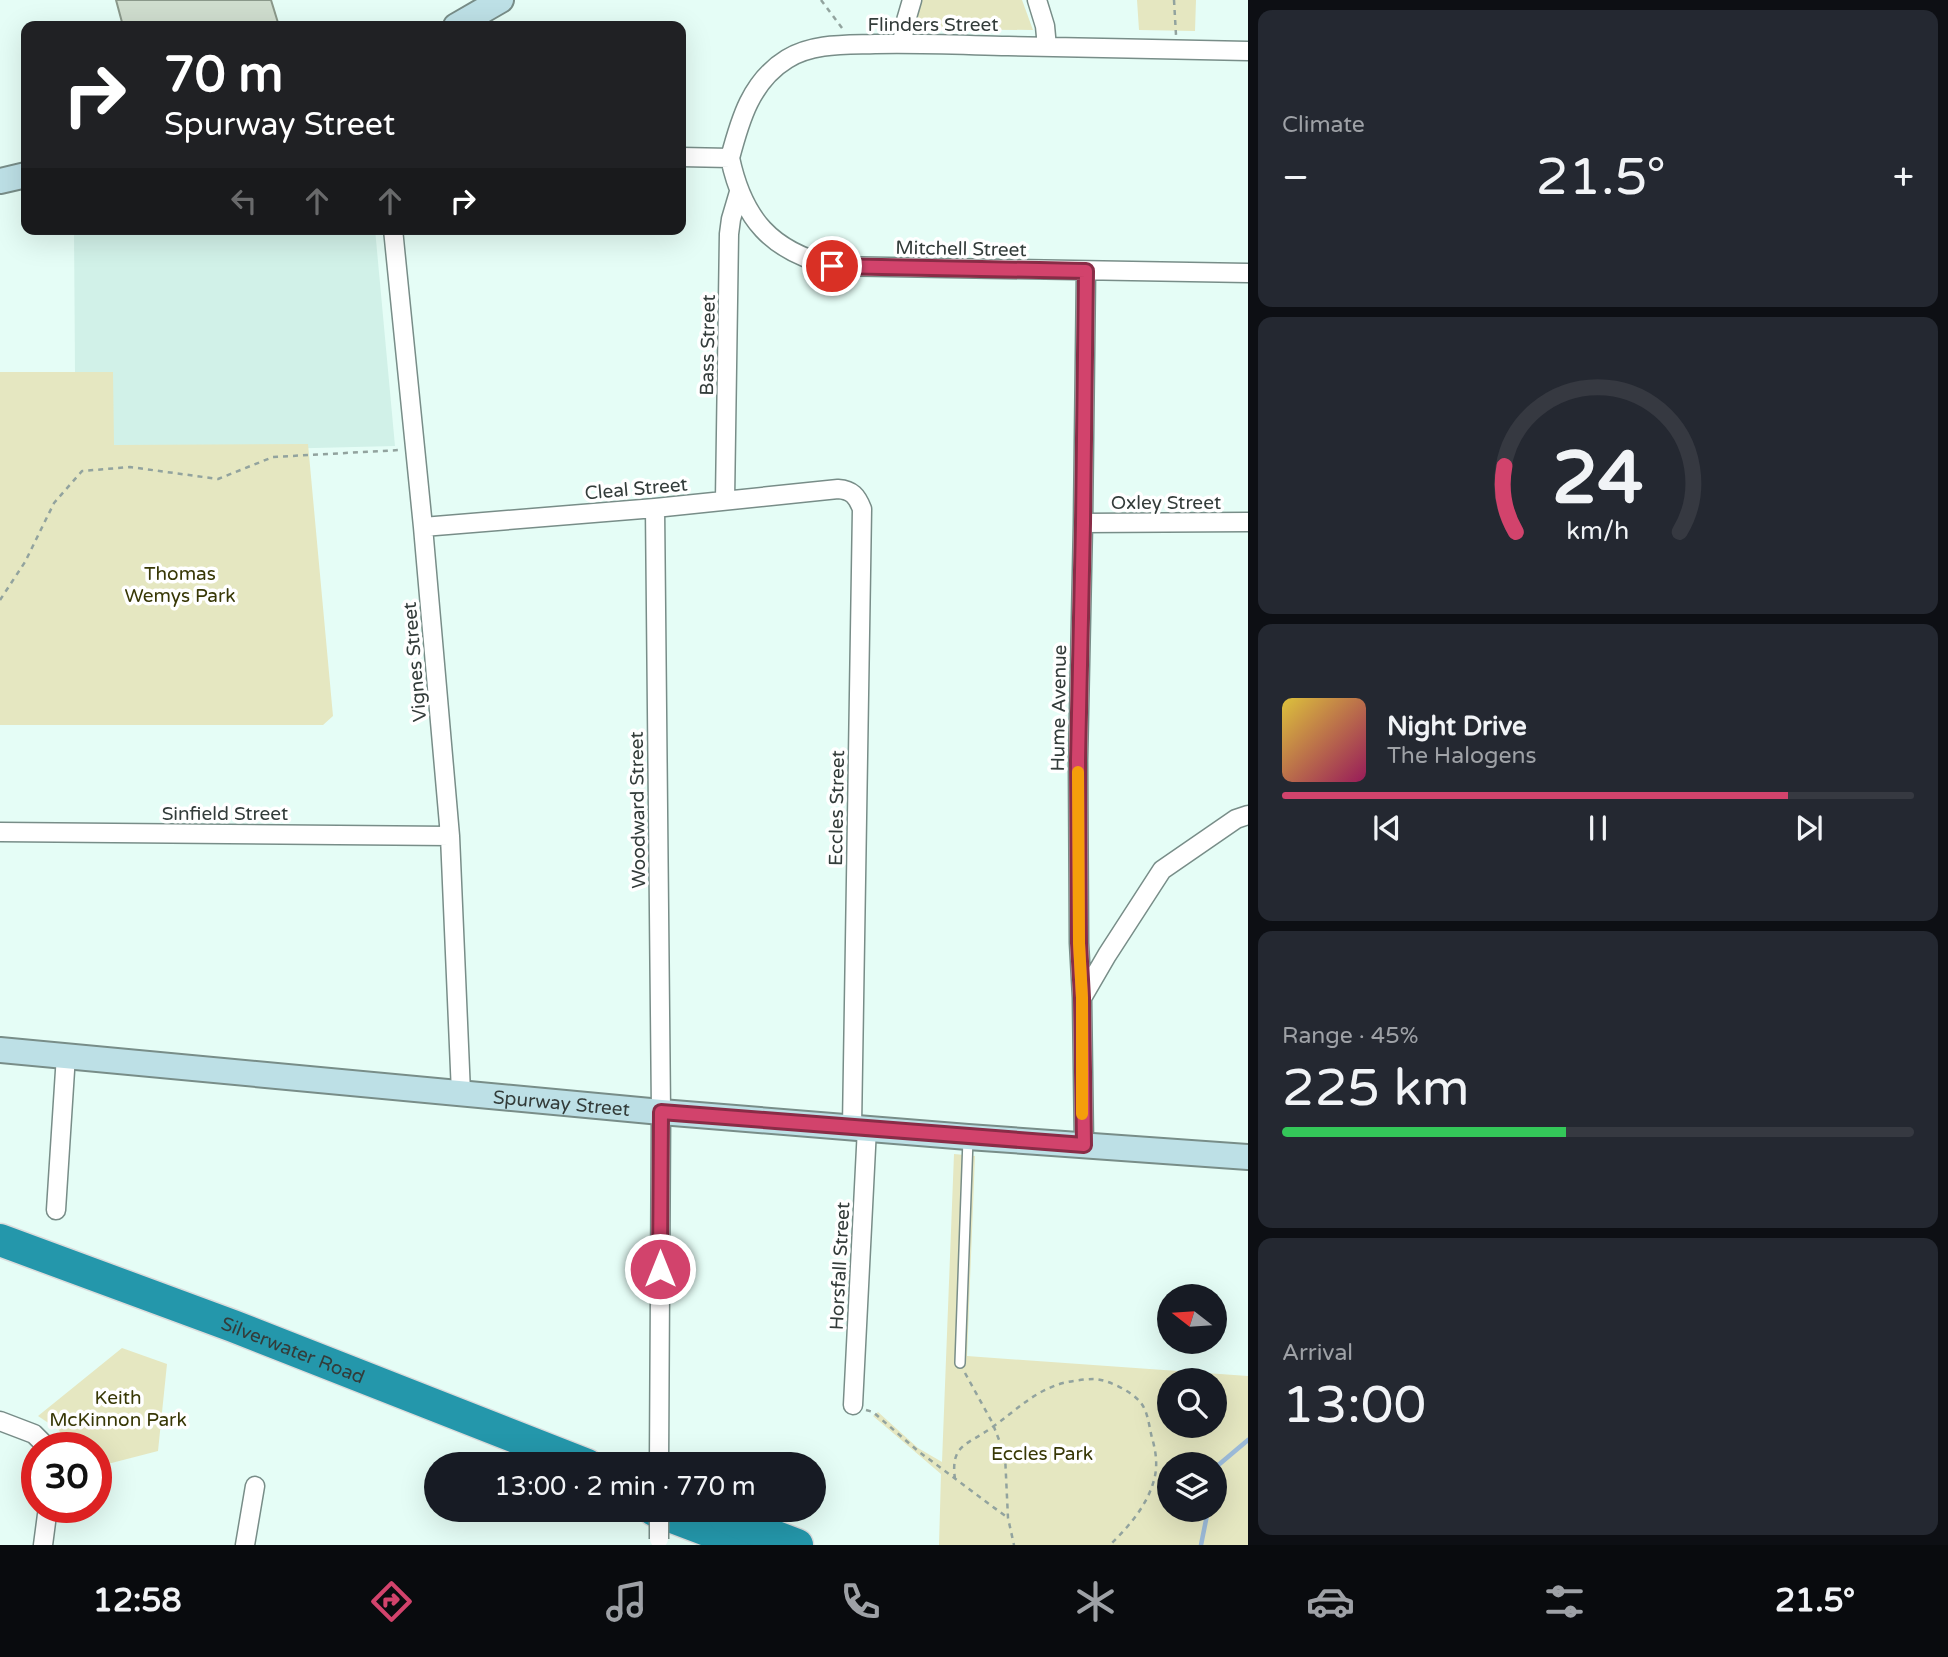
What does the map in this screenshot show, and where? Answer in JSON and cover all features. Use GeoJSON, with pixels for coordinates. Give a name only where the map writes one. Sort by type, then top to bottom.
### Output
{"type":"FeatureCollection","features":[{"type":"Feature","properties":{"kind":"highway","name":"Silverwater Road"},"geometry":{"type":"LineString","coordinates":[[0,1240],[233,1326],[554,1452]]}},
{"type":"Feature","properties":{"kind":"highway","name":"Silverwater Road"},"geometry":{"type":"LineString","coordinates":[[0,1262],[501,1452]]}},
{"type":"Feature","properties":{"kind":"highway"},"geometry":{"type":"LineString","coordinates":[[738,1522],[797,1545]]}},
{"type":"Feature","properties":{"kind":"highway"},"geometry":{"type":"LineString","coordinates":[[658,1526],[746,1545]]}},
{"type":"Feature","properties":{"kind":"street"},"geometry":{"type":"LineString","coordinates":[[465,21],[501,0]]}},
{"type":"Feature","properties":{"kind":"street"},"geometry":{"type":"LineString","coordinates":[[902,44],[912,0]]}},
{"type":"Feature","properties":{"kind":"street"},"geometry":{"type":"LineString","coordinates":[[1037,0],[1045,26],[1047,47]]}},
{"type":"Feature","properties":{"kind":"street","name":"Flinders Street"},"geometry":{"type":"LineString","coordinates":[[730,158],[737,129],[752,95],[772,71],[787,59],[804,51],[830,46],[902,44],[1248,51]]}},
{"type":"Feature","properties":{"kind":"street"},"geometry":{"type":"LineString","coordinates":[[686,157],[730,158]]}},
{"type":"Feature","properties":{"kind":"street","name":"Mitchell Street"},"geometry":{"type":"LineString","coordinates":[[730,158],[739,192],[761,227],[794,254],[832,266],[1248,273]]}},
{"type":"Feature","properties":{"kind":"street"},"geometry":{"type":"LineString","coordinates":[[0,181],[21,176]]}},
{"type":"Feature","properties":{"kind":"street","name":"Bass Street"},"geometry":{"type":"LineString","coordinates":[[725,500],[729,234],[739,192]]}},
{"type":"Feature","properties":{"kind":"street","name":"Vignes Street"},"geometry":{"type":"LineString","coordinates":[[394,235],[424,527],[450,835],[461,1093]]}},
{"type":"Feature","properties":{"kind":"street","name":"Hume Avenue"},"geometry":{"type":"LineString","coordinates":[[1084,1145],[1078,760],[1086,271]]}},
{"type":"Feature","properties":{"kind":"street","name":"Cleal Street"},"geometry":{"type":"LineString","coordinates":[[424,527],[654,508],[838,489],[852,493]]}},
{"type":"Feature","properties":{"kind":"street","name":"Eccles Street"},"geometry":{"type":"LineString","coordinates":[[852,493],[862,509],[859,1128]]}},
{"type":"Feature","properties":{"kind":"street","name":"Woodward Street"},"geometry":{"type":"LineString","coordinates":[[654,508],[661,1112],[659,1452]]}},
{"type":"Feature","properties":{"kind":"street","name":"Oxley Street"},"geometry":{"type":"LineString","coordinates":[[1083,523],[1248,522]]}},
{"type":"Feature","properties":{"kind":"street"},"geometry":{"type":"LineString","coordinates":[[1082,998],[1162,870],[1236,819],[1248,815]]}},
{"type":"Feature","properties":{"kind":"street","name":"Sinfield Street"},"geometry":{"type":"LineString","coordinates":[[0,831],[450,835]]}},
{"type":"Feature","properties":{"kind":"street","name":"Spurway Street"},"geometry":{"type":"LineString","coordinates":[[0,1050],[661,1112],[1248,1157]]}},
{"type":"Feature","properties":{"kind":"street"},"geometry":{"type":"LineString","coordinates":[[56,1210],[66,1055]]}},
{"type":"Feature","properties":{"kind":"street","name":"Horsfall Street"},"geometry":{"type":"LineString","coordinates":[[853,1405],[859,1128]]}},
{"type":"Feature","properties":{"kind":"street"},"geometry":{"type":"LineString","coordinates":[[0,1422],[28,1432]]}},
{"type":"Feature","properties":{"kind":"street"},"geometry":{"type":"LineString","coordinates":[[245,1545],[255,1486]]}},
{"type":"Feature","properties":{"kind":"street"},"geometry":{"type":"LineString","coordinates":[[43,1545],[46,1523]]}},
{"type":"Feature","properties":{"kind":"lane"},"geometry":{"type":"LineString","coordinates":[[960,1363],[968,1137]]}},
{"type":"Feature","properties":{"kind":"path"},"geometry":{"type":"LineString","coordinates":[[821,0],[843,30]]}},
{"type":"Feature","properties":{"kind":"path"},"geometry":{"type":"LineString","coordinates":[[1174,0],[1176,49]]}},
{"type":"Feature","properties":{"kind":"path"},"geometry":{"type":"LineString","coordinates":[[0,600],[25,562],[54,503],[82,471],[130,467],[218,479],[273,457],[416,449]]}},
{"type":"Feature","properties":{"kind":"path"},"geometry":{"type":"LineString","coordinates":[[960,1363],[994,1427],[1005,1455],[1008,1518],[1014,1545]]}},
{"type":"Feature","properties":{"kind":"path"},"geometry":{"type":"LineString","coordinates":[[955,1479],[955,1457],[959,1449],[994,1427],[1023,1402],[1043,1390],[1064,1383],[1097,1379],[1120,1387],[1139,1400],[1146,1412],[1156,1453],[1155,1477],[1142,1507],[1129,1526],[1110,1545]]}},
{"type":"Feature","properties":{"kind":"path"},"geometry":{"type":"LineString","coordinates":[[853,1405],[873,1412],[918,1451],[1008,1518]]}},
{"type":"Feature","properties":{"kind":"shaded area"},"geometry":{"type":"Polygon","coordinates":[[[74,235],[376,235],[395,446],[110,453],[75,373],[74,235]]]}},
{"type":"Feature","properties":{"kind":"green space"},"geometry":{"type":"Polygon","coordinates":[[[919,0],[1022,0],[1033,30],[911,29],[919,0]]]}},
{"type":"Feature","properties":{"kind":"green space"},"geometry":{"type":"Polygon","coordinates":[[[1137,0],[1196,0],[1195,31],[1139,30],[1137,0]]]}},
{"type":"Feature","properties":{"kind":"green space","name":"Thomas Wemys Park"},"geometry":{"type":"Polygon","coordinates":[[[0,372],[113,372],[114,445],[308,444],[333,716],[323,725],[0,725],[0,372]]]}},
{"type":"Feature","properties":{"kind":"green space","name":"Eccles Park"},"geometry":{"type":"Polygon","coordinates":[[[954,1154],[975,1156],[967,1356],[1157,1370],[1157,1438],[1227,1438],[1227,1375],[1248,1376],[1248,1545],[939,1545],[941,1474],[873,1416],[878,1412],[918,1448],[942,1462],[954,1154]]]}},
{"type":"Feature","properties":{"kind":"green space","name":"Keith McKinnon Park"},"geometry":{"type":"Polygon","coordinates":[[[122,1348],[167,1364],[158,1451],[112,1463],[112,1432],[60,1432],[38,1416],[122,1348]]]}},
{"type":"Feature","properties":{"kind":"building"},"geometry":{"type":"Polygon","coordinates":[[[116,0],[271,0],[277,21],[122,21],[116,0]]]}},
{"type":"Feature","properties":{"kind":"waterway"},"geometry":{"type":"LineString","coordinates":[[1227,1458],[1248,1440]]}},
{"type":"Feature","properties":{"kind":"waterway"},"geometry":{"type":"LineString","coordinates":[[1201,1545],[1206,1522]]}},
{"type":"Feature","properties":{"kind":"slow traffic"},"geometry":{"type":"LineString","coordinates":[[1078,772],[1082,1114]]}},
{"type":"Feature","properties":{"kind":"route"},"geometry":{"type":"LineString","coordinates":[[660,1269],[661,1112],[1084,1145],[1078,760],[1086,271],[832,266]]}}]}
